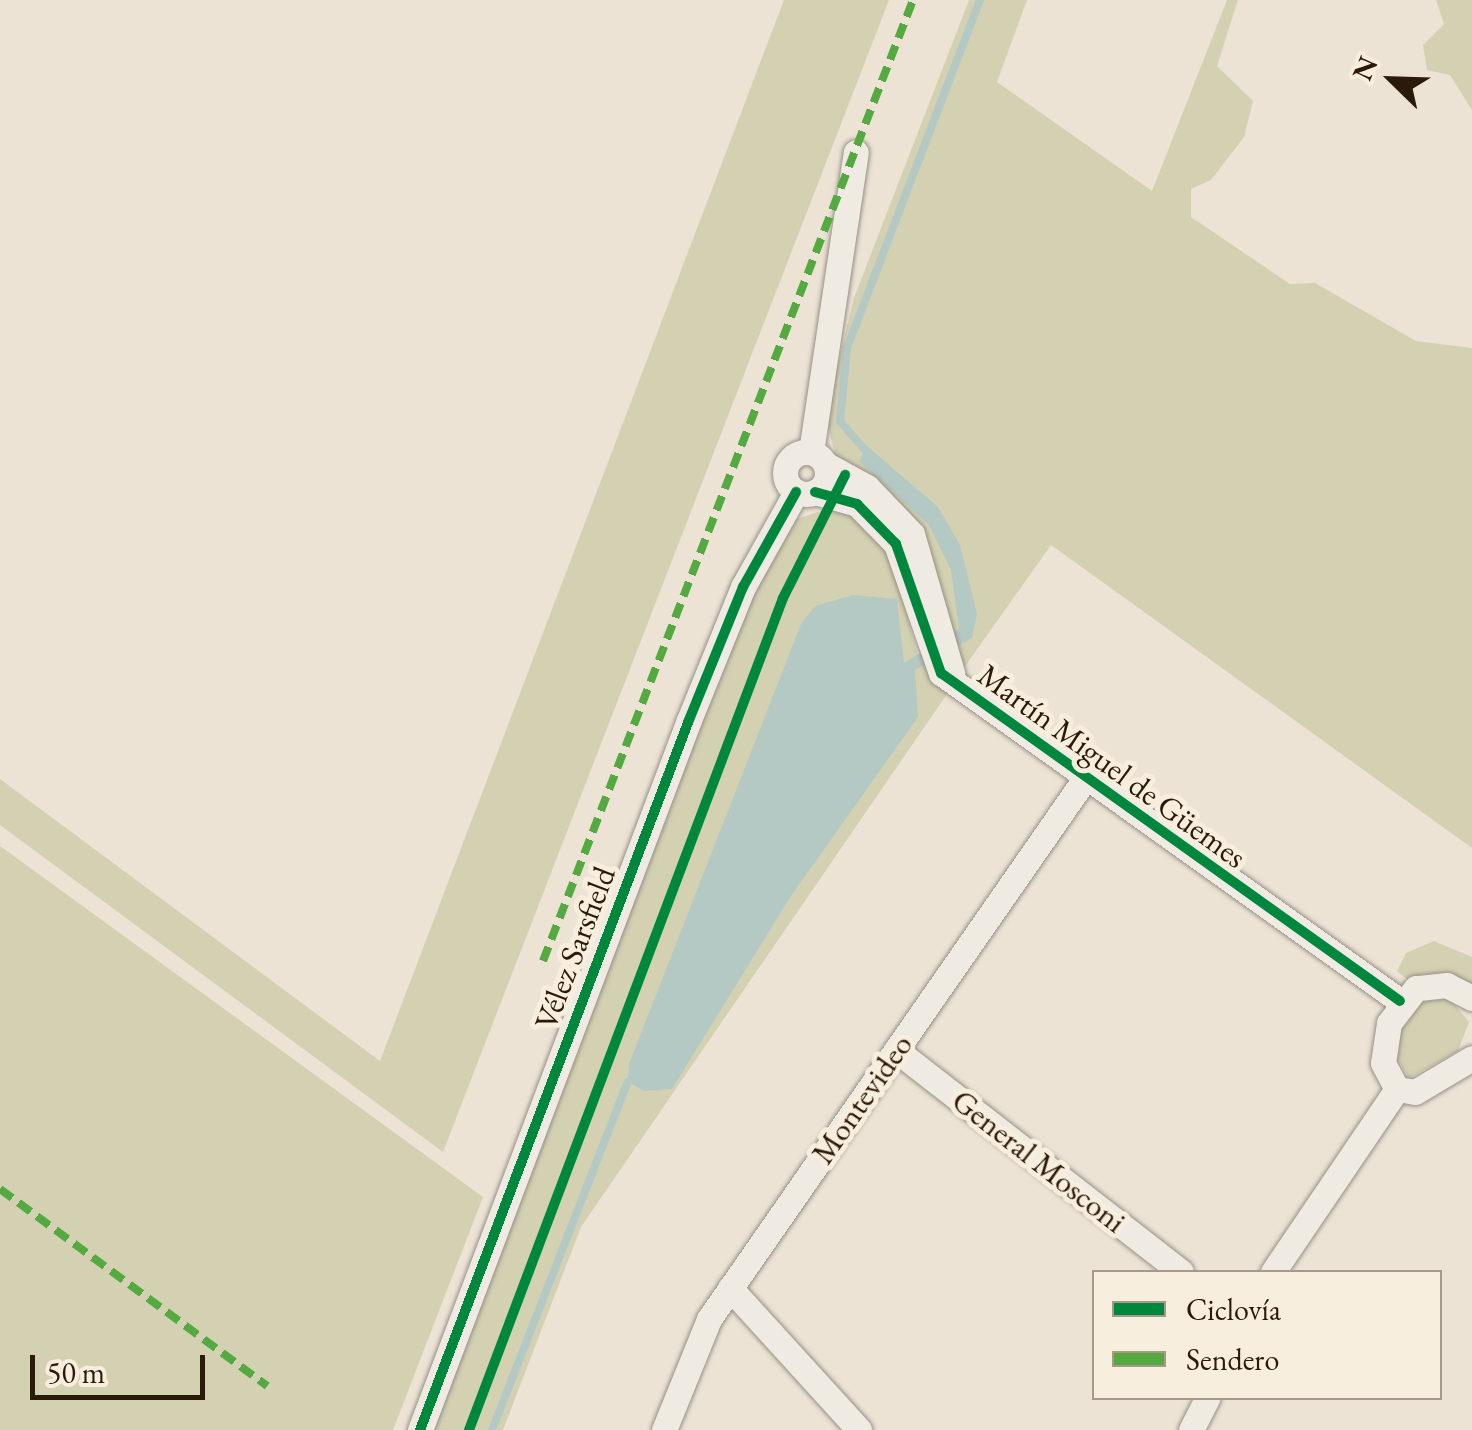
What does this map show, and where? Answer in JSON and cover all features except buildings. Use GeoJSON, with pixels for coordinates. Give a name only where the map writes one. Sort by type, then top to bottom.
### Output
{"type":"FeatureCollection","features":[{"type":"Feature","properties":{"kind":"street"},"geometry":{"type":"LineString","coordinates":[[818,458],[785,468],[805,492],[818,458],[856,152]]}},
{"type":"Feature","properties":{"kind":"street","name":"Martín Miguel de Güemes"},"geometry":{"type":"LineString","coordinates":[[818,458],[867,487],[912,534],[954,683]]}},
{"type":"Feature","properties":{"kind":"street","name":"Martín Miguel de Güemes"},"geometry":{"type":"LineString","coordinates":[[805,492],[857,504],[896,544],[931,661],[954,683],[1084,780],[1400,1001]]}},
{"type":"Feature","properties":{"kind":"street","name":"Vélez Sarsfield"},"geometry":{"type":"LineString","coordinates":[[420,1430],[743,587],[805,492]]}},
{"type":"Feature","properties":{"kind":"street","name":"Montevideo"},"geometry":{"type":"LineString","coordinates":[[664,1430],[698,1338],[730,1288],[1084,780]]}},
{"type":"Feature","properties":{"kind":"street"},"geometry":{"type":"LineString","coordinates":[[1397,1089],[1382,1064],[1400,1001],[1446,985],[1472,998]]}},
{"type":"Feature","properties":{"kind":"street","name":"General Mosconi"},"geometry":{"type":"LineString","coordinates":[[896,1050],[1178,1270]]}},
{"type":"Feature","properties":{"kind":"street"},"geometry":{"type":"LineString","coordinates":[[1397,1089],[1435,1087],[1472,1058]]}},
{"type":"Feature","properties":{"kind":"street"},"geometry":{"type":"LineString","coordinates":[[1273,1270],[1397,1089]]}},
{"type":"Feature","properties":{"kind":"street"},"geometry":{"type":"LineString","coordinates":[[730,1288],[859,1430]]}},
{"type":"Feature","properties":{"kind":"street"},"geometry":{"type":"LineString","coordinates":[[1191,1430],[1207,1400]]}},
{"type":"Feature","properties":{"kind":"shaded area"},"geometry":{"type":"Polygon","coordinates":[[[784,0],[889,0],[443,1152],[0,825],[0,779],[380,1061],[784,0]]]}},
{"type":"Feature","properties":{"kind":"shaded area"},"geometry":{"type":"Polygon","coordinates":[[[969,0],[1027,0],[997,82],[1152,191],[1227,0],[1238,0],[1217,66],[1253,101],[1244,137],[1211,180],[1191,189],[1191,217],[1290,284],[1315,283],[1416,341],[1472,348],[1472,848],[1051,545],[961,672],[835,454],[825,416],[854,298],[969,0]]]}},
{"type":"Feature","properties":{"kind":"shaded area"},"geometry":{"type":"Polygon","coordinates":[[[1436,0],[1472,0],[1472,110],[1450,75],[1427,70],[1423,45],[1444,24],[1436,0]]]}},
{"type":"Feature","properties":{"kind":"shaded area"},"geometry":{"type":"Polygon","coordinates":[[[867,446],[938,507],[960,545],[977,614],[972,638],[915,670],[918,717],[791,896],[672,1089],[644,1091],[628,1082],[629,1064],[801,624],[815,606],[853,595],[897,599],[904,663],[959,629],[951,570],[929,525],[859,461],[867,446]]]}},
{"type":"Feature","properties":{"kind":"shaded area"},"geometry":{"type":"Polygon","coordinates":[[[842,504],[888,546],[918,656],[947,694],[581,1227],[503,1430],[434,1430],[749,596],[794,520],[842,504]]]}},
{"type":"Feature","properties":{"kind":"shaded area"},"geometry":{"type":"Polygon","coordinates":[[[0,846],[483,1197],[393,1430],[0,1430],[0,846]]]}},
{"type":"Feature","properties":{"kind":"shaded area"},"geometry":{"type":"Polygon","coordinates":[[[1434,941],[1472,957],[1472,984],[1408,980],[1397,971],[1406,953],[1434,941]]]}},
{"type":"Feature","properties":{"kind":"shaded area"},"geometry":{"type":"Polygon","coordinates":[[[1449,998],[1469,1022],[1458,1051],[1409,1078],[1389,1045],[1414,1002],[1449,998]]]}},
{"type":"Feature","properties":{"kind":"waterway"},"geometry":{"type":"LineString","coordinates":[[865,450],[840,421],[847,348],[980,0]]}},
{"type":"Feature","properties":{"kind":"waterway"},"geometry":{"type":"LineString","coordinates":[[492,1430],[628,1082]]}},
{"type":"Feature","properties":{"kind":"marked path"},"geometry":{"type":"LineString","coordinates":[[543,961],[913,0]]}},
{"type":"Feature","properties":{"kind":"marked path"},"geometry":{"type":"LineString","coordinates":[[0,1189],[267,1386]]}},
{"type":"Feature","properties":{"kind":"cycle path"},"geometry":{"type":"LineString","coordinates":[[469,1430],[783,598],[845,475]]}},
{"type":"Feature","properties":{"kind":"cycle path"},"geometry":{"type":"LineString","coordinates":[[420,1430],[689,720],[743,587],[796,492]]}},
{"type":"Feature","properties":{"kind":"cycle path"},"geometry":{"type":"LineString","coordinates":[[815,492],[857,504],[896,544],[941,673],[1400,1001]]}}]}
